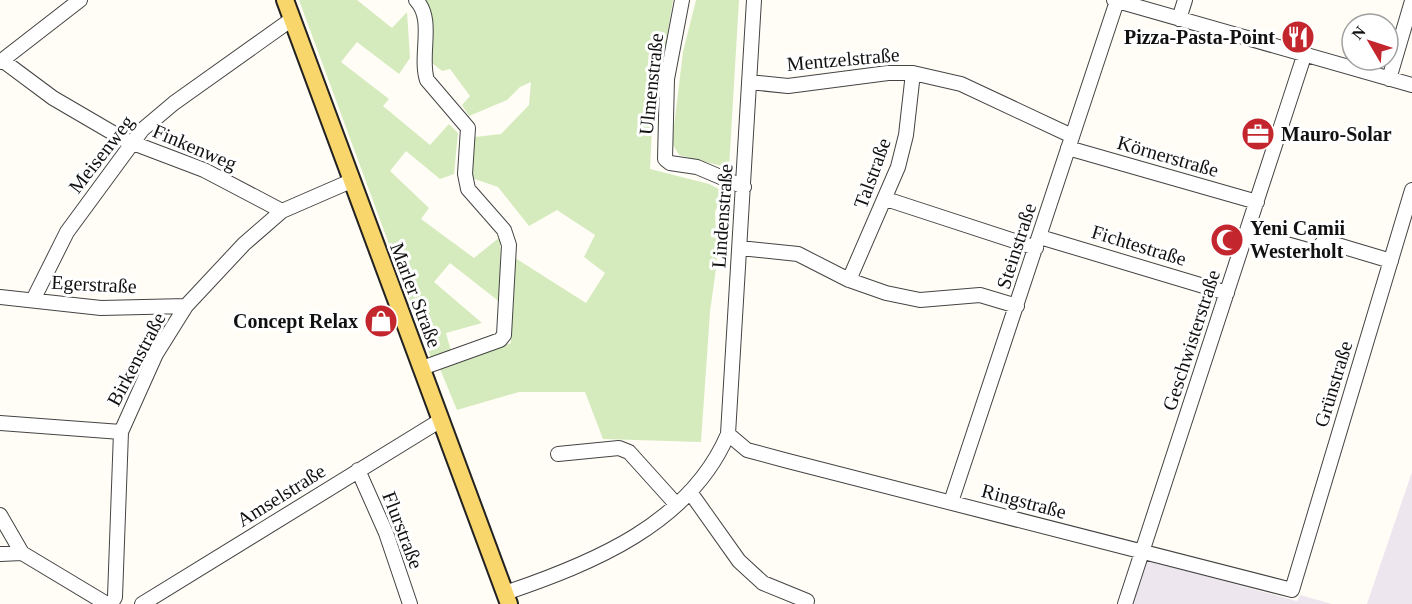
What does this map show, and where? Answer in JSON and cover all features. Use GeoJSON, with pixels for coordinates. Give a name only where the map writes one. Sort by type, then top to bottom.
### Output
{"type":"FeatureCollection","features":[{"type":"Feature","properties":{"kind":"main road","name":"Marler Straße"},"geometry":{"type":"LineString","coordinates":[[285,0],[507,598]]}},
{"type":"Feature","properties":{"kind":"street"},"geometry":{"type":"LineString","coordinates":[[1,61],[80,0]]}},
{"type":"Feature","properties":{"kind":"street"},"geometry":{"type":"LineString","coordinates":[[416,0],[421,5],[425,22],[424,72],[427,80],[468,128],[465,174],[468,189],[504,230],[509,245],[504,335],[500,340],[422,368]]}},
{"type":"Feature","properties":{"kind":"street","name":"Ulmenstraße"},"geometry":{"type":"LineString","coordinates":[[682,0],[667,79],[665,159],[670,163],[698,167],[744,186]]}},
{"type":"Feature","properties":{"kind":"street","name":"Lindenstraße"},"geometry":{"type":"LineString","coordinates":[[507,598],[604,555],[636,536],[690,492],[719,455],[728,434],[754,0]]}},
{"type":"Feature","properties":{"kind":"street"},"geometry":{"type":"LineString","coordinates":[[1116,0],[1412,85]]}},
{"type":"Feature","properties":{"kind":"street","name":"Steinstraße"},"geometry":{"type":"LineString","coordinates":[[951,502],[1116,0]]}},
{"type":"Feature","properties":{"kind":"street"},"geometry":{"type":"LineString","coordinates":[[1179,19],[1185,0]]}},
{"type":"Feature","properties":{"kind":"street"},"geometry":{"type":"LineString","coordinates":[[1389,79],[1412,1]]}},
{"type":"Feature","properties":{"kind":"street","name":"Meisenweg"},"geometry":{"type":"LineString","coordinates":[[33,300],[67,232],[133,142],[154,118],[292,19]]}},
{"type":"Feature","properties":{"kind":"street","name":"Geschwisterstraße"},"geometry":{"type":"LineString","coordinates":[[1125,604],[1305,53]]}},
{"type":"Feature","properties":{"kind":"street","name":"Finkenweg"},"geometry":{"type":"LineString","coordinates":[[1,61],[53,98],[133,142],[204,170],[282,211]]}},
{"type":"Feature","properties":{"kind":"street","name":"Mentzelstraße"},"geometry":{"type":"LineString","coordinates":[[749,82],[788,86],[888,73],[913,73],[961,84],[1070,142]]}},
{"type":"Feature","properties":{"kind":"street","name":"Talstraße"},"geometry":{"type":"LineString","coordinates":[[849,280],[886,199],[906,135],[913,73]]}},
{"type":"Feature","properties":{"kind":"street","name":"Körnerstraße"},"geometry":{"type":"LineString","coordinates":[[1070,142],[1257,202]]}},
{"type":"Feature","properties":{"kind":"street","name":"Birkenstraße"},"geometry":{"type":"LineString","coordinates":[[109,604],[115,597],[121,432],[156,354],[186,306],[244,244],[282,211],[351,181]]}},
{"type":"Feature","properties":{"kind":"street","name":"Grünstraße"},"geometry":{"type":"LineString","coordinates":[[1292,590],[1412,190]]}},
{"type":"Feature","properties":{"kind":"street","name":"Fichtestraße"},"geometry":{"type":"LineString","coordinates":[[886,199],[1227,293]]}},
{"type":"Feature","properties":{"kind":"street"},"geometry":{"type":"LineString","coordinates":[[1247,233],[1315,252],[1324,241],[1391,261]]}},
{"type":"Feature","properties":{"kind":"street"},"geometry":{"type":"LineString","coordinates":[[740,248],[798,254],[849,280],[886,293],[920,300],[980,295],[1017,306]]}},
{"type":"Feature","properties":{"kind":"street","name":"Egerstraße"},"geometry":{"type":"LineString","coordinates":[[0,297],[101,308],[186,306]]}},
{"type":"Feature","properties":{"kind":"street","name":"Amselstraße"},"geometry":{"type":"LineString","coordinates":[[142,604],[441,420]]}},
{"type":"Feature","properties":{"kind":"street"},"geometry":{"type":"LineString","coordinates":[[0,423],[121,432]]}},
{"type":"Feature","properties":{"kind":"street","name":"Ringstraße"},"geometry":{"type":"LineString","coordinates":[[728,434],[747,450]]}},
{"type":"Feature","properties":{"kind":"street"},"geometry":{"type":"LineString","coordinates":[[558,454],[620,448],[628,452],[675,503]]}},
{"type":"Feature","properties":{"kind":"street","name":"Ringstraße"},"geometry":{"type":"LineString","coordinates":[[719,455],[747,450],[1292,590]]}},
{"type":"Feature","properties":{"kind":"street","name":"Flurstraße"},"geometry":{"type":"LineString","coordinates":[[358,470],[386,533],[410,604]]}},
{"type":"Feature","properties":{"kind":"street"},"geometry":{"type":"LineString","coordinates":[[690,492],[747,568],[763,583],[807,601]]}},
{"type":"Feature","properties":{"kind":"street"},"geometry":{"type":"LineString","coordinates":[[0,515],[22,553],[109,604]]}},
{"type":"Feature","properties":{"kind":"street"},"geometry":{"type":"LineString","coordinates":[[0,554],[22,553]]}},
{"type":"Feature","properties":{"kind":"shaded area"},"geometry":{"type":"Polygon","coordinates":[[[1412,472],[1412,604],[1367,604],[1385,551],[1412,472]]]}},
{"type":"Feature","properties":{"kind":"shaded area"},"geometry":{"type":"Polygon","coordinates":[[[1146,560],[1297,601],[1300,595],[1332,604],[1133,604],[1146,560]]]}},
{"type":"Feature","properties":{"kind":"green space"},"geometry":{"type":"Polygon","coordinates":[[[299,0],[357,0],[392,28],[407,12],[410,58],[399,74],[357,42],[341,62],[389,99],[383,106],[430,145],[449,124],[458,133],[454,174],[440,179],[406,151],[390,171],[429,208],[421,219],[474,258],[500,237],[501,303],[450,263],[434,282],[482,323],[446,333],[451,351],[431,358],[299,0]]]}},
{"type":"Feature","properties":{"kind":"green space"},"geometry":{"type":"Polygon","coordinates":[[[424,0],[673,0],[652,128],[650,169],[709,184],[723,191],[715,212],[717,261],[710,312],[701,442],[603,439],[585,392],[519,392],[457,410],[440,369],[511,343],[512,256],[586,303],[605,273],[584,257],[595,235],[557,210],[529,226],[498,187],[472,178],[475,137],[501,134],[529,105],[531,82],[520,87],[507,100],[469,116],[462,105],[470,96],[450,69],[442,71],[432,63],[431,14],[424,0]]]}},
{"type":"Feature","properties":{"kind":"green space"},"geometry":{"type":"Polygon","coordinates":[[[696,0],[739,0],[729,168],[679,155],[672,143],[683,52],[696,0]]]}},
{"type":"Feature","properties":{"kind":"place","name":"Pizza-Pasta-Point"},"geometry":{"type":"Point","coordinates":[1298,37]}},
{"type":"Feature","properties":{"kind":"place","name":"Mauro-Solar"},"geometry":{"type":"Point","coordinates":[1258,134]}},
{"type":"Feature","properties":{"kind":"place","name":"Yeni Camii Westerholt"},"geometry":{"type":"Point","coordinates":[1227,240]}},
{"type":"Feature","properties":{"kind":"place","name":"Concept Relax"},"geometry":{"type":"Point","coordinates":[381,321]}}]}
